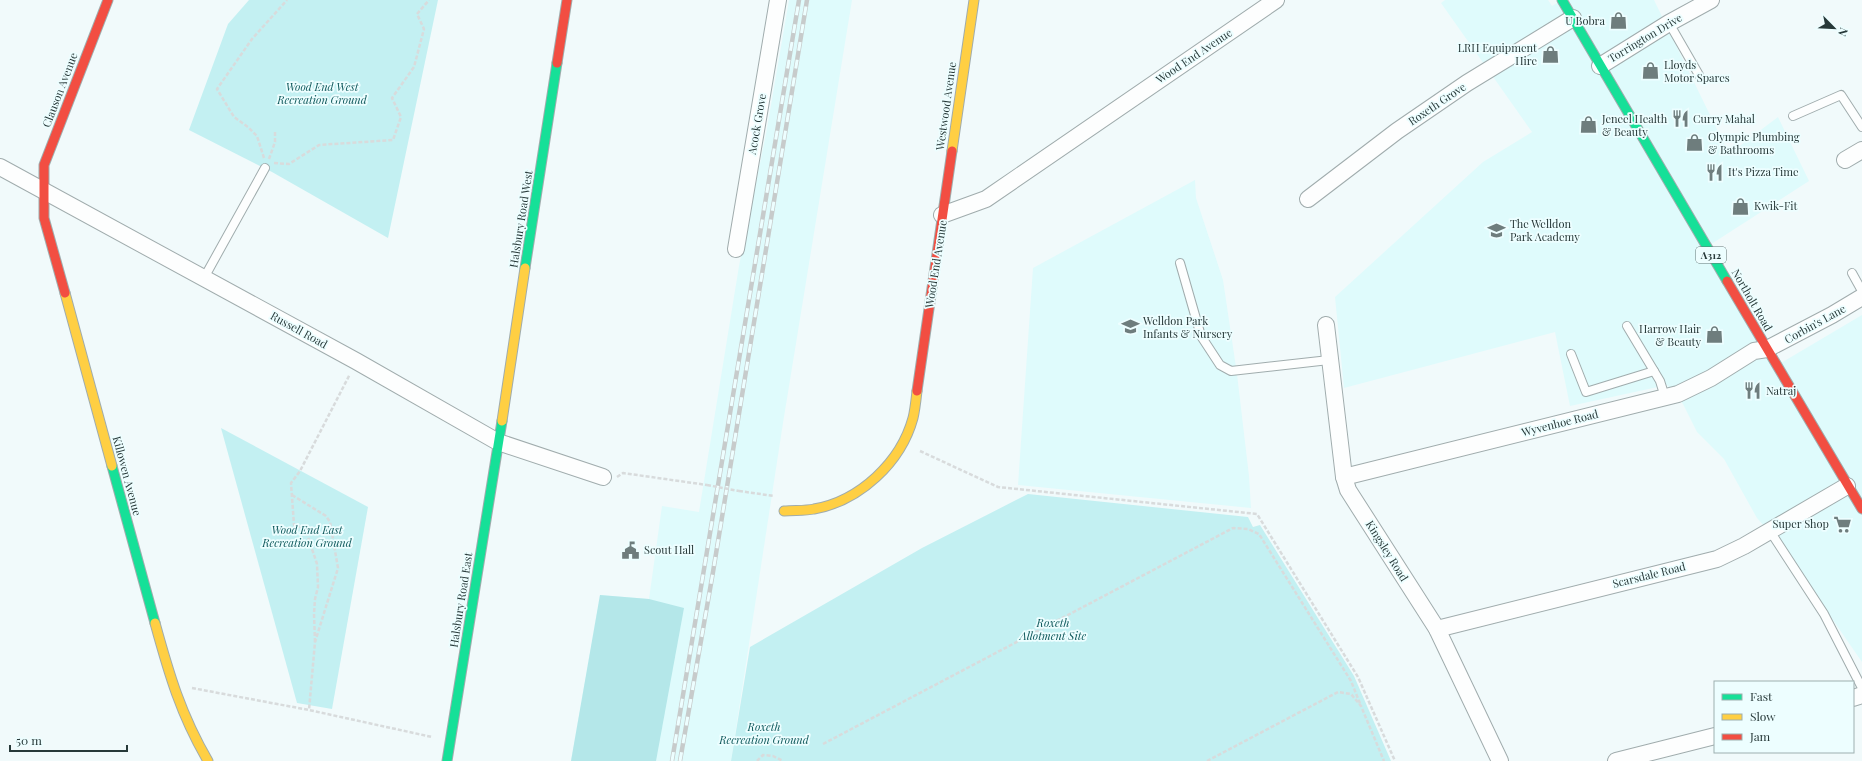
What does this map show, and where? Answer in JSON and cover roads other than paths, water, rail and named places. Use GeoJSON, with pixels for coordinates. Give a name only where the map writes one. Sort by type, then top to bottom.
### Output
{"type":"FeatureCollection","features":[{"type":"Feature","properties":{"kind":"street","name":"Clauson Avenue"},"geometry":{"type":"LineString","coordinates":[[44,191],[44,165],[108,0]]}},
{"type":"Feature","properties":{"kind":"street","name":"Halsbury Road West"},"geometry":{"type":"LineString","coordinates":[[498,442],[567,0]]}},
{"type":"Feature","properties":{"kind":"street","name":"Acock Grove"},"geometry":{"type":"LineString","coordinates":[[736,249],[778,0]]}},
{"type":"Feature","properties":{"kind":"street","name":"Westwood Avenue"},"geometry":{"type":"LineString","coordinates":[[942,215],[974,0]]}},
{"type":"Feature","properties":{"kind":"street","name":"Wood End Avenue"},"geometry":{"type":"LineString","coordinates":[[784,511],[815,509],[850,497],[881,473],[903,443],[913,418],[942,215],[986,199],[1276,0]]}},
{"type":"Feature","properties":{"kind":"street","name":"Northolt Road"},"geometry":{"type":"LineString","coordinates":[[1562,0],[1847,486],[1862,509]]}},
{"type":"Feature","properties":{"kind":"street","name":"Torrington Drive"},"geometry":{"type":"LineString","coordinates":[[1600,66],[1669,23],[1711,0]]}},
{"type":"Feature","properties":{"kind":"street","name":"Roxeth Grove"},"geometry":{"type":"LineString","coordinates":[[1308,199],[1403,126],[1467,83],[1573,18]]}},
{"type":"Feature","properties":{"kind":"street"},"geometry":{"type":"LineString","coordinates":[[1845,160],[1862,150]]}},
{"type":"Feature","properties":{"kind":"street","name":"Russell Road"},"geometry":{"type":"LineString","coordinates":[[0,168],[356,361],[498,442],[608,478]]}},
{"type":"Feature","properties":{"kind":"street","name":"Killowen Avenue"},"geometry":{"type":"LineString","coordinates":[[44,191],[44,218],[172,684],[188,725],[208,761]]}},
{"type":"Feature","properties":{"kind":"street","name":"Corbin's Lane"},"geometry":{"type":"LineString","coordinates":[[1767,349],[1832,315],[1862,297]]}},
{"type":"Feature","properties":{"kind":"street","name":"Kingsley Road"},"geometry":{"type":"LineString","coordinates":[[1326,325],[1344,477],[1348,490],[1437,629],[1500,761]]}},
{"type":"Feature","properties":{"kind":"street","name":"Wyvenhoe Road"},"geometry":{"type":"LineString","coordinates":[[1344,477],[1678,394],[1711,378],[1754,351],[1767,349]]}},
{"type":"Feature","properties":{"kind":"street","name":"Halsbury Road East"},"geometry":{"type":"LineString","coordinates":[[447,761],[498,442]]}},
{"type":"Feature","properties":{"kind":"street","name":"Scarsdale Road"},"geometry":{"type":"LineString","coordinates":[[1437,629],[1717,559],[1744,546],[1847,486]]}},
{"type":"Feature","properties":{"kind":"street"},"geometry":{"type":"LineString","coordinates":[[1616,761],[1714,736]]}},
{"type":"Feature","properties":{"kind":"lane"},"geometry":{"type":"LineString","coordinates":[[1669,23],[1699,75]]}},
{"type":"Feature","properties":{"kind":"lane"},"geometry":{"type":"LineString","coordinates":[[1793,116],[1841,95],[1862,127]]}},
{"type":"Feature","properties":{"kind":"lane"},"geometry":{"type":"LineString","coordinates":[[204,278],[265,168]]}},
{"type":"Feature","properties":{"kind":"lane"},"geometry":{"type":"LineString","coordinates":[[1180,262],[1201,336],[1220,365],[1231,371],[1329,360]]}},
{"type":"Feature","properties":{"kind":"lane"},"geometry":{"type":"LineString","coordinates":[[1852,273],[1862,290]]}},
{"type":"Feature","properties":{"kind":"lane"},"geometry":{"type":"LineString","coordinates":[[1627,326],[1660,381],[1665,397]]}},
{"type":"Feature","properties":{"kind":"lane"},"geometry":{"type":"LineString","coordinates":[[1571,354],[1586,392],[1654,372]]}},
{"type":"Feature","properties":{"kind":"lane"},"geometry":{"type":"LineString","coordinates":[[1770,531],[1824,614],[1862,688]]}},
{"type":"Feature","properties":{"kind":"railway"},"geometry":{"type":"LineString","coordinates":[[672,761],[799,0]]}},
{"type":"Feature","properties":{"kind":"railway"},"geometry":{"type":"LineString","coordinates":[[680,761],[713,572],[807,0]]}},
{"type":"Feature","properties":{"kind":"place","name":"U Bobra"},"geometry":{"type":"Point","coordinates":[1618,21]}},
{"type":"Feature","properties":{"kind":"place","name":"LRH Equipment Hire"},"geometry":{"type":"Point","coordinates":[1550,54]}},
{"type":"Feature","properties":{"kind":"place","name":"Lloyds Motor Spares"},"geometry":{"type":"Point","coordinates":[1651,71]}},
{"type":"Feature","properties":{"kind":"place","name":"Curry Mahal"},"geometry":{"type":"Point","coordinates":[1680,119]}},
{"type":"Feature","properties":{"kind":"place","name":"Jeneel Health & Beauty"},"geometry":{"type":"Point","coordinates":[1589,125]}},
{"type":"Feature","properties":{"kind":"place","name":"Olympic Plumbing & Bathrooms"},"geometry":{"type":"Point","coordinates":[1695,143]}},
{"type":"Feature","properties":{"kind":"place","name":"It's Pizza Time"},"geometry":{"type":"Point","coordinates":[1715,172]}},
{"type":"Feature","properties":{"kind":"place","name":"Kwik-Fit"},"geometry":{"type":"Point","coordinates":[1741,206]}},
{"type":"Feature","properties":{"kind":"place","name":"The Welldon Park Academy"},"geometry":{"type":"Point","coordinates":[1497,230]}},
{"type":"Feature","properties":{"kind":"place","name":"Welldon Park Infants & Nursery"},"geometry":{"type":"Point","coordinates":[1130,327]}},
{"type":"Feature","properties":{"kind":"place","name":"Harrow Hair & Beauty"},"geometry":{"type":"Point","coordinates":[1714,335]}},
{"type":"Feature","properties":{"kind":"place","name":"Natraj"},"geometry":{"type":"Point","coordinates":[1753,391]}},
{"type":"Feature","properties":{"kind":"place","name":"Super Shop"},"geometry":{"type":"Point","coordinates":[1842,524]}},
{"type":"Feature","properties":{"kind":"place","name":"Scout Hall"},"geometry":{"type":"Point","coordinates":[631,550]}},
{"type":"Feature","properties":{"kind":"park label","name":"Wood End West Recreation Ground"},"geometry":{"type":"Point","coordinates":[322,93]}},
{"type":"Feature","properties":{"kind":"park label","name":"Wood End East Recreation Ground"},"geometry":{"type":"Point","coordinates":[307,536]}},
{"type":"Feature","properties":{"kind":"park label","name":"Roxeth Allotment Site"},"geometry":{"type":"Point","coordinates":[1053,629]}},
{"type":"Feature","properties":{"kind":"park label","name":"Roxeth Recreation Ground"},"geometry":{"type":"Point","coordinates":[764,733]}}]}
